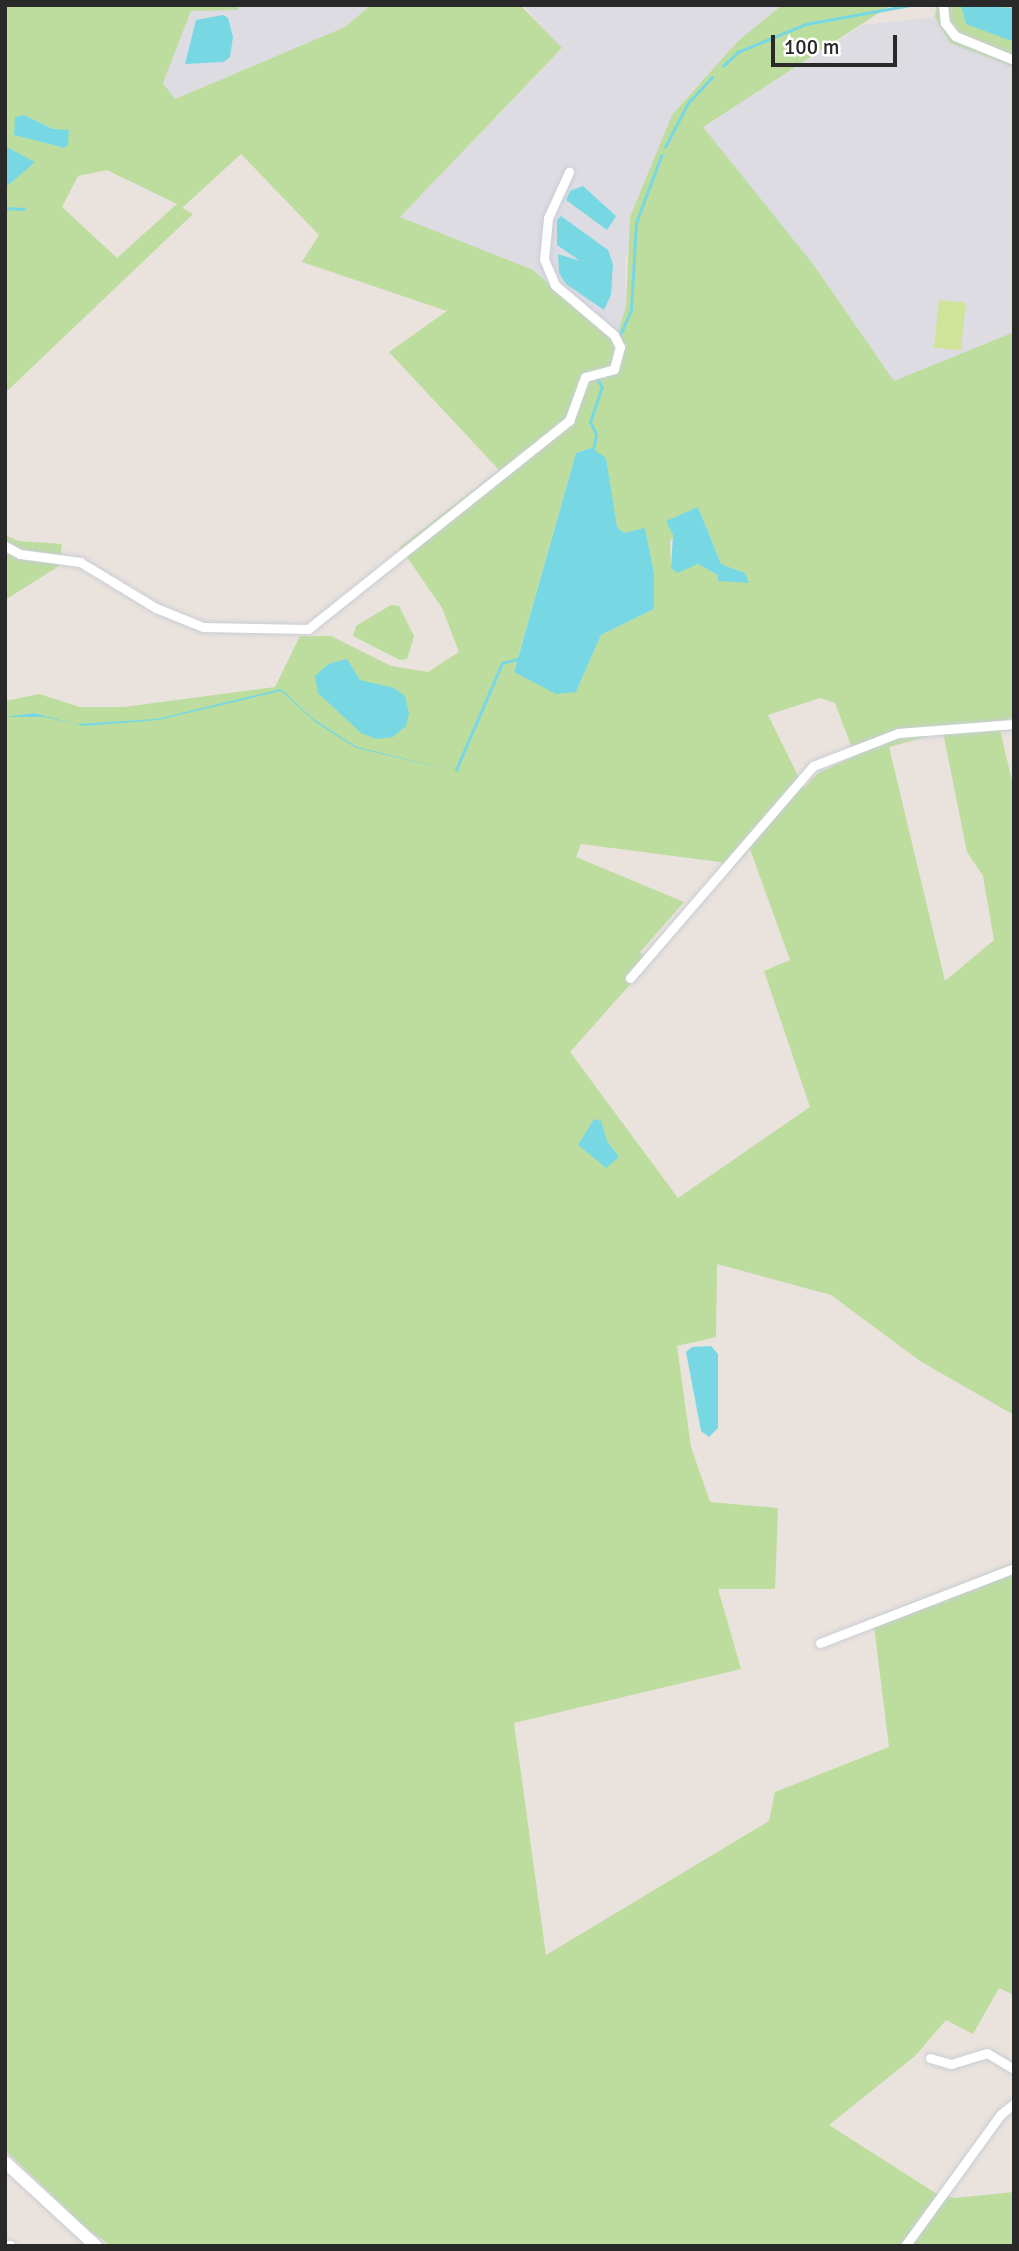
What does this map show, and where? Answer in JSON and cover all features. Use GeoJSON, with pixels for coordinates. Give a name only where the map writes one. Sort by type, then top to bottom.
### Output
{"type":"FeatureCollection","features":[{"type":"Feature","properties":{"kind":"main road"},"geometry":{"type":"LineString","coordinates":[[5,2162],[96,2246]]}},
{"type":"Feature","properties":{"kind":"street"},"geometry":{"type":"LineString","coordinates":[[943,5],[945,23],[955,36],[1014,60]]}},
{"type":"Feature","properties":{"kind":"street"},"geometry":{"type":"LineString","coordinates":[[5,546],[20,554],[80,562],[156,608],[203,627],[309,629],[569,421],[585,377],[614,369],[620,347],[614,335],[555,285],[544,259],[548,218],[569,172]]}},
{"type":"Feature","properties":{"kind":"street"},"geometry":{"type":"LineString","coordinates":[[630,978],[813,766],[898,733],[1014,724]]}},
{"type":"Feature","properties":{"kind":"street"},"geometry":{"type":"LineString","coordinates":[[820,1643],[1014,1568]]}},
{"type":"Feature","properties":{"kind":"street"},"geometry":{"type":"LineString","coordinates":[[930,2058],[961,2064],[987,2053],[1014,2069]]}},
{"type":"Feature","properties":{"kind":"street"},"geometry":{"type":"LineString","coordinates":[[905,2246],[1001,2114],[1014,2104]]}},
{"type":"Feature","properties":{"kind":"shaded area"},"geometry":{"type":"Polygon","coordinates":[[[238,5],[371,5],[345,27],[175,99],[163,83],[191,11],[237,10],[238,5]]]}},
{"type":"Feature","properties":{"kind":"shaded area"},"geometry":{"type":"Polygon","coordinates":[[[523,5],[782,5],[737,42],[672,115],[625,261],[626,307],[617,338],[608,337],[533,270],[400,217],[562,49],[523,5]]]}},
{"type":"Feature","properties":{"kind":"shaded area"},"geometry":{"type":"Polygon","coordinates":[[[935,17],[950,43],[1014,67],[1014,332],[894,381],[813,264],[702,127],[863,25],[935,17]]]}},
{"type":"Feature","properties":{"kind":"green space"},"geometry":{"type":"Polygon","coordinates":[[[5,5],[238,5],[238,10],[191,11],[163,83],[175,99],[345,27],[371,5],[520,5],[562,48],[400,217],[533,270],[608,337],[616,338],[626,307],[630,217],[672,115],[737,42],[782,5],[891,5],[703,127],[813,264],[894,381],[1014,332],[1014,718],[998,721],[1014,790],[1014,1415],[920,1361],[831,1295],[717,1264],[716,1337],[677,1346],[691,1447],[710,1502],[778,1508],[775,1589],[718,1589],[741,1669],[514,1723],[546,1955],[769,1821],[775,1792],[889,1747],[873,1618],[1014,1563],[1014,1995],[999,1988],[973,2034],[946,2020],[915,2056],[829,2125],[937,2194],[955,2198],[1014,2192],[1014,2246],[112,2246],[89,2231],[5,2150],[5,701],[39,694],[80,707],[124,707],[275,687],[300,636],[331,636],[391,666],[428,672],[459,652],[442,608],[400,547],[499,470],[389,352],[447,311],[302,262],[319,235],[241,154],[182,208],[193,214],[5,393],[5,188],[34,162],[5,146],[5,5]],[[24,115],[14,135],[64,148],[53,129],[24,115]],[[107,170],[78,176],[62,207],[117,258],[177,204],[107,170]],[[591,448],[576,453],[514,671],[576,692],[601,635],[654,609],[654,573],[645,529],[624,533],[617,527],[591,448]],[[698,507],[670,541],[671,568],[677,572],[698,564],[719,575],[718,580],[745,573],[721,564],[698,507]],[[820,698],[768,715],[804,788],[818,773],[855,756],[835,703],[820,698]],[[943,732],[889,747],[945,981],[994,940],[983,876],[967,852],[943,732]],[[581,844],[576,857],[684,902],[640,952],[650,962],[570,1052],[678,1198],[810,1107],[764,971],[790,960],[750,849],[731,870],[720,862],[581,844]]]}},
{"type":"Feature","properties":{"kind":"green space"},"geometry":{"type":"Polygon","coordinates":[[[937,5],[1014,5],[1014,67],[950,43],[935,17],[937,5]]]}},
{"type":"Feature","properties":{"kind":"green space"},"geometry":{"type":"Polygon","coordinates":[[[939,300],[966,303],[961,351],[934,348],[939,300]]]}},
{"type":"Feature","properties":{"kind":"green space"},"geometry":{"type":"Polygon","coordinates":[[[5,535],[18,541],[62,544],[59,566],[5,600],[5,535]]]}},
{"type":"Feature","properties":{"kind":"green space"},"geometry":{"type":"Polygon","coordinates":[[[391,605],[399,606],[414,636],[407,659],[400,660],[353,636],[356,626],[391,605]]]}},
{"type":"Feature","properties":{"kind":"water"},"geometry":{"type":"Polygon","coordinates":[[[961,5],[1014,8],[1014,42],[966,24],[961,5]]]}},
{"type":"Feature","properties":{"kind":"water"},"geometry":{"type":"Polygon","coordinates":[[[223,15],[228,18],[233,37],[230,57],[224,62],[185,64],[196,20],[223,15]]]}},
{"type":"Feature","properties":{"kind":"water"},"geometry":{"type":"Polygon","coordinates":[[[24,115],[53,129],[69,130],[68,145],[64,148],[14,135],[15,117],[24,115]]]}},
{"type":"Feature","properties":{"kind":"water"},"geometry":{"type":"Polygon","coordinates":[[[5,146],[35,162],[5,188],[5,146]]]}},
{"type":"Feature","properties":{"kind":"water"},"geometry":{"type":"Polygon","coordinates":[[[583,186],[616,216],[607,230],[566,200],[570,191],[583,186]]]}},
{"type":"Feature","properties":{"kind":"water"},"geometry":{"type":"Polygon","coordinates":[[[561,216],[608,250],[613,264],[611,295],[604,310],[566,284],[559,273],[558,254],[580,261],[557,245],[557,220],[561,216]]]}},
{"type":"Feature","properties":{"kind":"water"},"geometry":{"type":"Polygon","coordinates":[[[591,448],[606,458],[617,527],[624,533],[645,528],[654,573],[654,609],[601,635],[576,692],[556,694],[514,672],[576,453],[591,448]]]}},
{"type":"Feature","properties":{"kind":"water"},"geometry":{"type":"Polygon","coordinates":[[[698,507],[721,564],[745,573],[749,583],[718,581],[718,575],[698,564],[677,573],[671,568],[673,535],[666,521],[698,507]]]}},
{"type":"Feature","properties":{"kind":"water"},"geometry":{"type":"Polygon","coordinates":[[[347,659],[360,680],[394,688],[405,696],[409,713],[406,726],[393,737],[376,739],[361,733],[318,693],[315,676],[328,664],[347,659]]]}},
{"type":"Feature","properties":{"kind":"water"},"geometry":{"type":"Polygon","coordinates":[[[281,689],[312,718],[357,747],[456,771],[356,748],[315,722],[281,691],[158,720],[84,726],[45,717],[5,717],[34,713],[76,724],[156,719],[281,689]]]}},
{"type":"Feature","properties":{"kind":"water"},"geometry":{"type":"Polygon","coordinates":[[[594,1119],[601,1121],[607,1141],[619,1157],[606,1168],[578,1145],[594,1119]]]}},
{"type":"Feature","properties":{"kind":"water"},"geometry":{"type":"Polygon","coordinates":[[[711,1346],[718,1354],[718,1428],[709,1437],[701,1431],[686,1352],[692,1347],[711,1346]]]}},
{"type":"Feature","properties":{"kind":"waterway"},"geometry":{"type":"LineString","coordinates":[[723,66],[738,52],[806,24],[911,5]]}},
{"type":"Feature","properties":{"kind":"waterway"},"geometry":{"type":"LineString","coordinates":[[665,147],[688,103],[712,77]]}},
{"type":"Feature","properties":{"kind":"waterway"},"geometry":{"type":"LineString","coordinates":[[620,335],[631,310],[636,223],[661,156]]}},
{"type":"Feature","properties":{"kind":"waterway"},"geometry":{"type":"LineString","coordinates":[[5,208],[24,209]]}},
{"type":"Feature","properties":{"kind":"waterway"},"geometry":{"type":"LineString","coordinates":[[593,450],[596,434],[590,422],[602,388],[597,379]]}},
{"type":"Feature","properties":{"kind":"waterway"},"geometry":{"type":"LineString","coordinates":[[456,770],[502,663],[518,659]]}}]}
